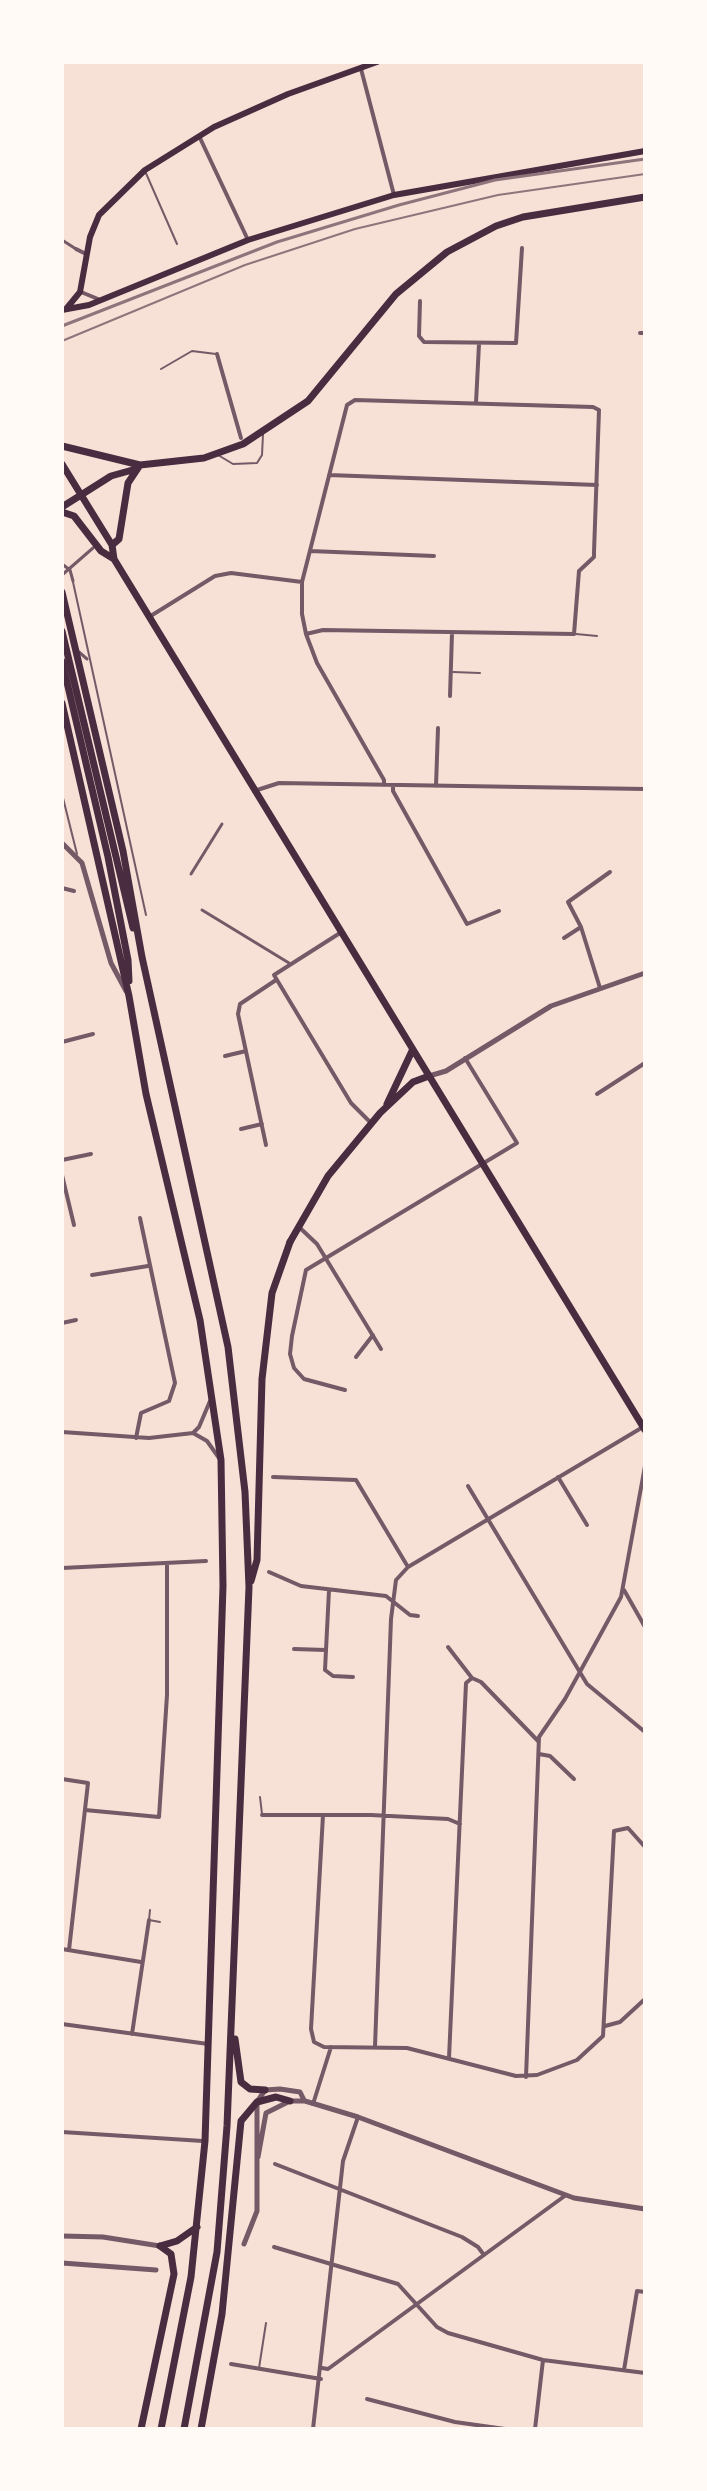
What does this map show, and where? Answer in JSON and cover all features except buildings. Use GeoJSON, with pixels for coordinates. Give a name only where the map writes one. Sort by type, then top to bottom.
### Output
{"type":"FeatureCollection","features":[{"type":"Feature","properties":{"kind":"main road"},"geometry":{"type":"LineString","coordinates":[[64,309],[80,292],[94,225],[106,205],[145,170],[199,136],[288,94],[377,62]]}},
{"type":"Feature","properties":{"kind":"main road"},"geometry":{"type":"LineString","coordinates":[[64,309],[101,299],[248,240],[394,195],[645,151]]}},
{"type":"Feature","properties":{"kind":"main road"},"geometry":{"type":"LineString","coordinates":[[114,559],[95,546],[79,521],[62,510],[81,494],[111,476],[138,467],[219,456],[262,433],[308,401],[396,294],[447,252],[496,226],[523,217],[645,197]]}},
{"type":"Feature","properties":{"kind":"main road"},"geometry":{"type":"LineString","coordinates":[[62,446],[138,467]]}},
{"type":"Feature","properties":{"kind":"main road"},"geometry":{"type":"LineString","coordinates":[[62,464],[112,545],[114,559],[148,617],[644,1428]]}},
{"type":"Feature","properties":{"kind":"main road"},"geometry":{"type":"LineString","coordinates":[[112,545],[119,539],[128,483],[138,467]]}},
{"type":"Feature","properties":{"kind":"main road"},"geometry":{"type":"LineString","coordinates":[[62,592],[123,851],[142,957],[228,1347],[245,1492],[249,1587],[233,2029],[217,2252],[184,2429]]}},
{"type":"Feature","properties":{"kind":"main road"},"geometry":{"type":"LineString","coordinates":[[62,633],[111,856],[128,960],[129,996]]}},
{"type":"Feature","properties":{"kind":"main road"},"geometry":{"type":"LineString","coordinates":[[62,661],[111,856],[142,957]]}},
{"type":"Feature","properties":{"kind":"main road"},"geometry":{"type":"LineString","coordinates":[[62,703],[129,996],[146,1094],[185,1252],[213,1393],[221,1460],[224,1573],[205,2141],[198,2226],[183,2329],[161,2429]]}},
{"type":"Feature","properties":{"kind":"main road"},"geometry":{"type":"LineString","coordinates":[[387,1104],[412,1051]]}},
{"type":"Feature","properties":{"kind":"main road"},"geometry":{"type":"LineString","coordinates":[[249,1587],[257,1560],[262,1379],[272,1293],[297,1226],[328,1176],[387,1104],[413,1082],[429,1076]]}},
{"type":"Feature","properties":{"kind":"main road"},"geometry":{"type":"LineString","coordinates":[[233,2029],[241,2082],[250,2089],[265,2090]]}},
{"type":"Feature","properties":{"kind":"main road"},"geometry":{"type":"LineString","coordinates":[[201,2429],[222,2314],[240,2128],[244,2114],[257,2102],[276,2097],[290,2101]]}},
{"type":"Feature","properties":{"kind":"main road"},"geometry":{"type":"LineString","coordinates":[[160,2246],[177,2241],[198,2226]]}},
{"type":"Feature","properties":{"kind":"main road"},"geometry":{"type":"LineString","coordinates":[[141,2429],[174,2274],[171,2254],[160,2246]]}},
{"type":"Feature","properties":{"kind":"street"},"geometry":{"type":"LineString","coordinates":[[360,67],[394,195]]}},
{"type":"Feature","properties":{"kind":"street"},"geometry":{"type":"LineString","coordinates":[[199,136],[248,240]]}},
{"type":"Feature","properties":{"kind":"street"},"geometry":{"type":"LineString","coordinates":[[62,240],[86,254]]}},
{"type":"Feature","properties":{"kind":"street"},"geometry":{"type":"LineString","coordinates":[[420,301],[419,336],[424,342],[516,343],[522,248]]}},
{"type":"Feature","properties":{"kind":"street"},"geometry":{"type":"LineString","coordinates":[[80,292],[89,298],[101,299]]}},
{"type":"Feature","properties":{"kind":"street"},"geometry":{"type":"LineString","coordinates":[[476,403],[479,344]]}},
{"type":"Feature","properties":{"kind":"street"},"geometry":{"type":"LineString","coordinates":[[217,354],[241,438]]}},
{"type":"Feature","properties":{"kind":"street"},"geometry":{"type":"LineString","coordinates":[[306,634],[323,630],[574,634],[579,571],[594,557],[599,410],[593,407],[355,400],[347,405],[302,582],[306,634],[317,663],[384,785]]}},
{"type":"Feature","properties":{"kind":"street"},"geometry":{"type":"LineString","coordinates":[[329,475],[597,485]]}},
{"type":"Feature","properties":{"kind":"street"},"geometry":{"type":"LineString","coordinates":[[62,575],[95,546]]}},
{"type":"Feature","properties":{"kind":"street"},"geometry":{"type":"LineString","coordinates":[[310,551],[434,556]]}},
{"type":"Feature","properties":{"kind":"street"},"geometry":{"type":"LineString","coordinates":[[62,564],[70,570],[73,581]]}},
{"type":"Feature","properties":{"kind":"street"},"geometry":{"type":"LineString","coordinates":[[148,617],[215,576],[231,573],[302,582]]}},
{"type":"Feature","properties":{"kind":"street"},"geometry":{"type":"LineString","coordinates":[[62,633],[87,659]]}},
{"type":"Feature","properties":{"kind":"street"},"geometry":{"type":"LineString","coordinates":[[450,696],[452,633]]}},
{"type":"Feature","properties":{"kind":"street"},"geometry":{"type":"LineString","coordinates":[[64,652],[84,648]]}},
{"type":"Feature","properties":{"kind":"street"},"geometry":{"type":"LineString","coordinates":[[64,652],[87,659]]}},
{"type":"Feature","properties":{"kind":"street"},"geometry":{"type":"LineString","coordinates":[[62,675],[87,659]]}},
{"type":"Feature","properties":{"kind":"street"},"geometry":{"type":"LineString","coordinates":[[436,786],[438,728]]}},
{"type":"Feature","properties":{"kind":"street"},"geometry":{"type":"LineString","coordinates":[[254,791],[279,783],[645,789]]}},
{"type":"Feature","properties":{"kind":"street"},"geometry":{"type":"LineString","coordinates":[[393,785],[393,791],[467,924],[499,911]]}},
{"type":"Feature","properties":{"kind":"street"},"geometry":{"type":"LineString","coordinates":[[191,874],[222,824]]}},
{"type":"Feature","properties":{"kind":"street"},"geometry":{"type":"LineString","coordinates":[[62,843],[77,854],[86,874],[111,963],[129,996]]}},
{"type":"Feature","properties":{"kind":"street"},"geometry":{"type":"LineString","coordinates":[[600,988],[581,927],[570,908],[570,899],[610,872]]}},
{"type":"Feature","properties":{"kind":"street"},"geometry":{"type":"LineString","coordinates":[[65,888],[74,891]]}},
{"type":"Feature","properties":{"kind":"street"},"geometry":{"type":"LineString","coordinates":[[202,910],[289,963]]}},
{"type":"Feature","properties":{"kind":"street"},"geometry":{"type":"LineString","coordinates":[[564,938],[581,927]]}},
{"type":"Feature","properties":{"kind":"street"},"geometry":{"type":"LineString","coordinates":[[266,1145],[246,1051],[240,1004],[289,963],[341,933]]}},
{"type":"Feature","properties":{"kind":"street"},"geometry":{"type":"LineString","coordinates":[[429,1076],[446,1071],[551,1006],[645,973]]}},
{"type":"Feature","properties":{"kind":"street"},"geometry":{"type":"LineString","coordinates":[[275,977],[351,1103],[371,1123]]}},
{"type":"Feature","properties":{"kind":"street"},"geometry":{"type":"LineString","coordinates":[[62,1042],[93,1034]]}},
{"type":"Feature","properties":{"kind":"street"},"geometry":{"type":"LineString","coordinates":[[225,1056],[246,1051]]}},
{"type":"Feature","properties":{"kind":"street"},"geometry":{"type":"LineString","coordinates":[[345,1390],[298,1376],[290,1354],[296,1307],[306,1270],[517,1143],[465,1058]]}},
{"type":"Feature","properties":{"kind":"street"},"geometry":{"type":"LineString","coordinates":[[597,1094],[645,1063]]}},
{"type":"Feature","properties":{"kind":"street"},"geometry":{"type":"LineString","coordinates":[[241,1129],[262,1124]]}},
{"type":"Feature","properties":{"kind":"street"},"geometry":{"type":"LineString","coordinates":[[62,1160],[91,1154]]}},
{"type":"Feature","properties":{"kind":"street"},"geometry":{"type":"LineString","coordinates":[[62,1175],[74,1225]]}},
{"type":"Feature","properties":{"kind":"street"},"geometry":{"type":"LineString","coordinates":[[136,1438],[141,1413],[169,1401],[175,1391],[140,1218]]}},
{"type":"Feature","properties":{"kind":"street"},"geometry":{"type":"LineString","coordinates":[[297,1226],[309,1235],[325,1257],[381,1349]]}},
{"type":"Feature","properties":{"kind":"street"},"geometry":{"type":"LineString","coordinates":[[92,1275],[148,1266]]}},
{"type":"Feature","properties":{"kind":"street"},"geometry":{"type":"LineString","coordinates":[[62,1323],[76,1320]]}},
{"type":"Feature","properties":{"kind":"street"},"geometry":{"type":"LineString","coordinates":[[356,1357],[373,1335]]}},
{"type":"Feature","properties":{"kind":"street"},"geometry":{"type":"LineString","coordinates":[[193,1433],[199,1427],[213,1393]]}},
{"type":"Feature","properties":{"kind":"street"},"geometry":{"type":"LineString","coordinates":[[375,2046],[392,1598],[398,1575],[644,1428]]}},
{"type":"Feature","properties":{"kind":"street"},"geometry":{"type":"LineString","coordinates":[[62,1432],[136,1438],[193,1433],[207,1441],[221,1460]]}},
{"type":"Feature","properties":{"kind":"street"},"geometry":{"type":"LineString","coordinates":[[526,2077],[538,1741],[580,1673],[623,1588],[645,1466]]}},
{"type":"Feature","properties":{"kind":"street"},"geometry":{"type":"LineString","coordinates":[[273,1477],[356,1480],[408,1567]]}},
{"type":"Feature","properties":{"kind":"street"},"geometry":{"type":"LineString","coordinates":[[558,1477],[587,1525]]}},
{"type":"Feature","properties":{"kind":"street"},"geometry":{"type":"LineString","coordinates":[[468,1486],[587,1684],[645,1732]]}},
{"type":"Feature","properties":{"kind":"street"},"geometry":{"type":"LineString","coordinates":[[62,1568],[206,1561]]}},
{"type":"Feature","properties":{"kind":"street"},"geometry":{"type":"LineString","coordinates":[[85,1810],[159,1817],[167,1695],[167,1564]]}},
{"type":"Feature","properties":{"kind":"street"},"geometry":{"type":"LineString","coordinates":[[269,1572],[301,1586],[392,1598],[410,1615],[418,1616]]}},
{"type":"Feature","properties":{"kind":"street"},"geometry":{"type":"LineString","coordinates":[[623,1588],[645,1627]]}},
{"type":"Feature","properties":{"kind":"street"},"geometry":{"type":"LineString","coordinates":[[329,1590],[328,1674],[353,1677]]}},
{"type":"Feature","properties":{"kind":"street"},"geometry":{"type":"LineString","coordinates":[[448,1647],[472,1678],[481,1682],[538,1741]]}},
{"type":"Feature","properties":{"kind":"street"},"geometry":{"type":"LineString","coordinates":[[294,1649],[326,1650]]}},
{"type":"Feature","properties":{"kind":"street"},"geometry":{"type":"LineString","coordinates":[[449,2058],[466,1683],[472,1678]]}},
{"type":"Feature","properties":{"kind":"street"},"geometry":{"type":"LineString","coordinates":[[539,1754],[550,1756],[574,1779]]}},
{"type":"Feature","properties":{"kind":"street"},"geometry":{"type":"LineString","coordinates":[[62,1779],[88,1783],[69,1950]]}},
{"type":"Feature","properties":{"kind":"street"},"geometry":{"type":"LineString","coordinates":[[262,1815],[383,1816],[448,1819],[460,1824]]}},
{"type":"Feature","properties":{"kind":"street"},"geometry":{"type":"LineString","coordinates":[[323,1815],[311,2029],[314,2042],[331,2047],[401,2047],[526,2077],[577,2060],[600,2041],[605,2026],[612,1837],[618,1828],[628,1828],[644,1845]]}},
{"type":"Feature","properties":{"kind":"street"},"geometry":{"type":"LineString","coordinates":[[132,2034],[149,1920]]}},
{"type":"Feature","properties":{"kind":"street"},"geometry":{"type":"LineString","coordinates":[[62,1949],[141,1962]]}},
{"type":"Feature","properties":{"kind":"street"},"geometry":{"type":"LineString","coordinates":[[605,2026],[620,2022],[645,1999]]}},
{"type":"Feature","properties":{"kind":"street"},"geometry":{"type":"LineString","coordinates":[[62,2024],[208,2044]]}},
{"type":"Feature","properties":{"kind":"street"},"geometry":{"type":"LineString","coordinates":[[313,2104],[331,2047]]}},
{"type":"Feature","properties":{"kind":"street"},"geometry":{"type":"LineString","coordinates":[[258,2157],[254,2134],[257,2102],[265,2090],[300,2092],[305,2101]]}},
{"type":"Feature","properties":{"kind":"street"},"geometry":{"type":"LineString","coordinates":[[244,2244],[257,2211],[258,2157],[264,2117],[278,2105],[290,2101],[305,2101],[358,2117],[566,2195],[645,2209]]}},
{"type":"Feature","properties":{"kind":"street"},"geometry":{"type":"LineString","coordinates":[[313,2429],[343,2161],[358,2117]]}},
{"type":"Feature","properties":{"kind":"street"},"geometry":{"type":"LineString","coordinates":[[62,2132],[205,2141]]}},
{"type":"Feature","properties":{"kind":"street"},"geometry":{"type":"LineString","coordinates":[[275,2164],[471,2241],[484,2255]]}},
{"type":"Feature","properties":{"kind":"street"},"geometry":{"type":"LineString","coordinates":[[322,2368],[328,2369],[566,2195]]}},
{"type":"Feature","properties":{"kind":"street"},"geometry":{"type":"LineString","coordinates":[[62,2236],[103,2237],[160,2246]]}},
{"type":"Feature","properties":{"kind":"street"},"geometry":{"type":"LineString","coordinates":[[274,2247],[333,2262],[398,2284],[437,2327],[448,2333],[543,2360],[645,2373]]}},
{"type":"Feature","properties":{"kind":"street"},"geometry":{"type":"LineString","coordinates":[[62,2263],[156,2270]]}},
{"type":"Feature","properties":{"kind":"street"},"geometry":{"type":"LineString","coordinates":[[624,2370],[637,2291],[645,2292]]}},
{"type":"Feature","properties":{"kind":"street"},"geometry":{"type":"LineString","coordinates":[[535,2429],[543,2360]]}},
{"type":"Feature","properties":{"kind":"street"},"geometry":{"type":"LineString","coordinates":[[231,2364],[321,2379]]}},
{"type":"Feature","properties":{"kind":"street"},"geometry":{"type":"LineString","coordinates":[[367,2399],[455,2422],[505,2429]]}},
{"type":"Feature","properties":{"kind":"lane"},"geometry":{"type":"LineString","coordinates":[[145,170],[177,244]]}},
{"type":"Feature","properties":{"kind":"lane"},"geometry":{"type":"LineString","coordinates":[[161,369],[192,351],[217,354]]}},
{"type":"Feature","properties":{"kind":"lane"},"geometry":{"type":"LineString","coordinates":[[219,456],[241,465],[257,463],[262,455],[262,433]]}},
{"type":"Feature","properties":{"kind":"lane"},"geometry":{"type":"LineString","coordinates":[[73,581],[146,915]]}},
{"type":"Feature","properties":{"kind":"lane"},"geometry":{"type":"LineString","coordinates":[[574,634],[597,636]]}},
{"type":"Feature","properties":{"kind":"lane"},"geometry":{"type":"LineString","coordinates":[[452,672],[480,673]]}},
{"type":"Feature","properties":{"kind":"lane"},"geometry":{"type":"LineString","coordinates":[[62,794],[77,854]]}},
{"type":"Feature","properties":{"kind":"lane"},"geometry":{"type":"LineString","coordinates":[[260,1797],[262,1815]]}},
{"type":"Feature","properties":{"kind":"lane"},"geometry":{"type":"LineString","coordinates":[[150,1910],[149,1920],[160,1922]]}},
{"type":"Feature","properties":{"kind":"lane"},"geometry":{"type":"LineString","coordinates":[[259,2369],[266,2323]]}},
{"type":"Feature","properties":{"kind":"tram line"},"geometry":{"type":"LineString","coordinates":[[62,341],[245,265],[355,229],[498,195],[645,174]]}},
{"type":"Feature","properties":{"kind":"railway"},"geometry":{"type":"LineString","coordinates":[[62,326],[277,242],[399,205],[495,180],[645,159]]}}]}
